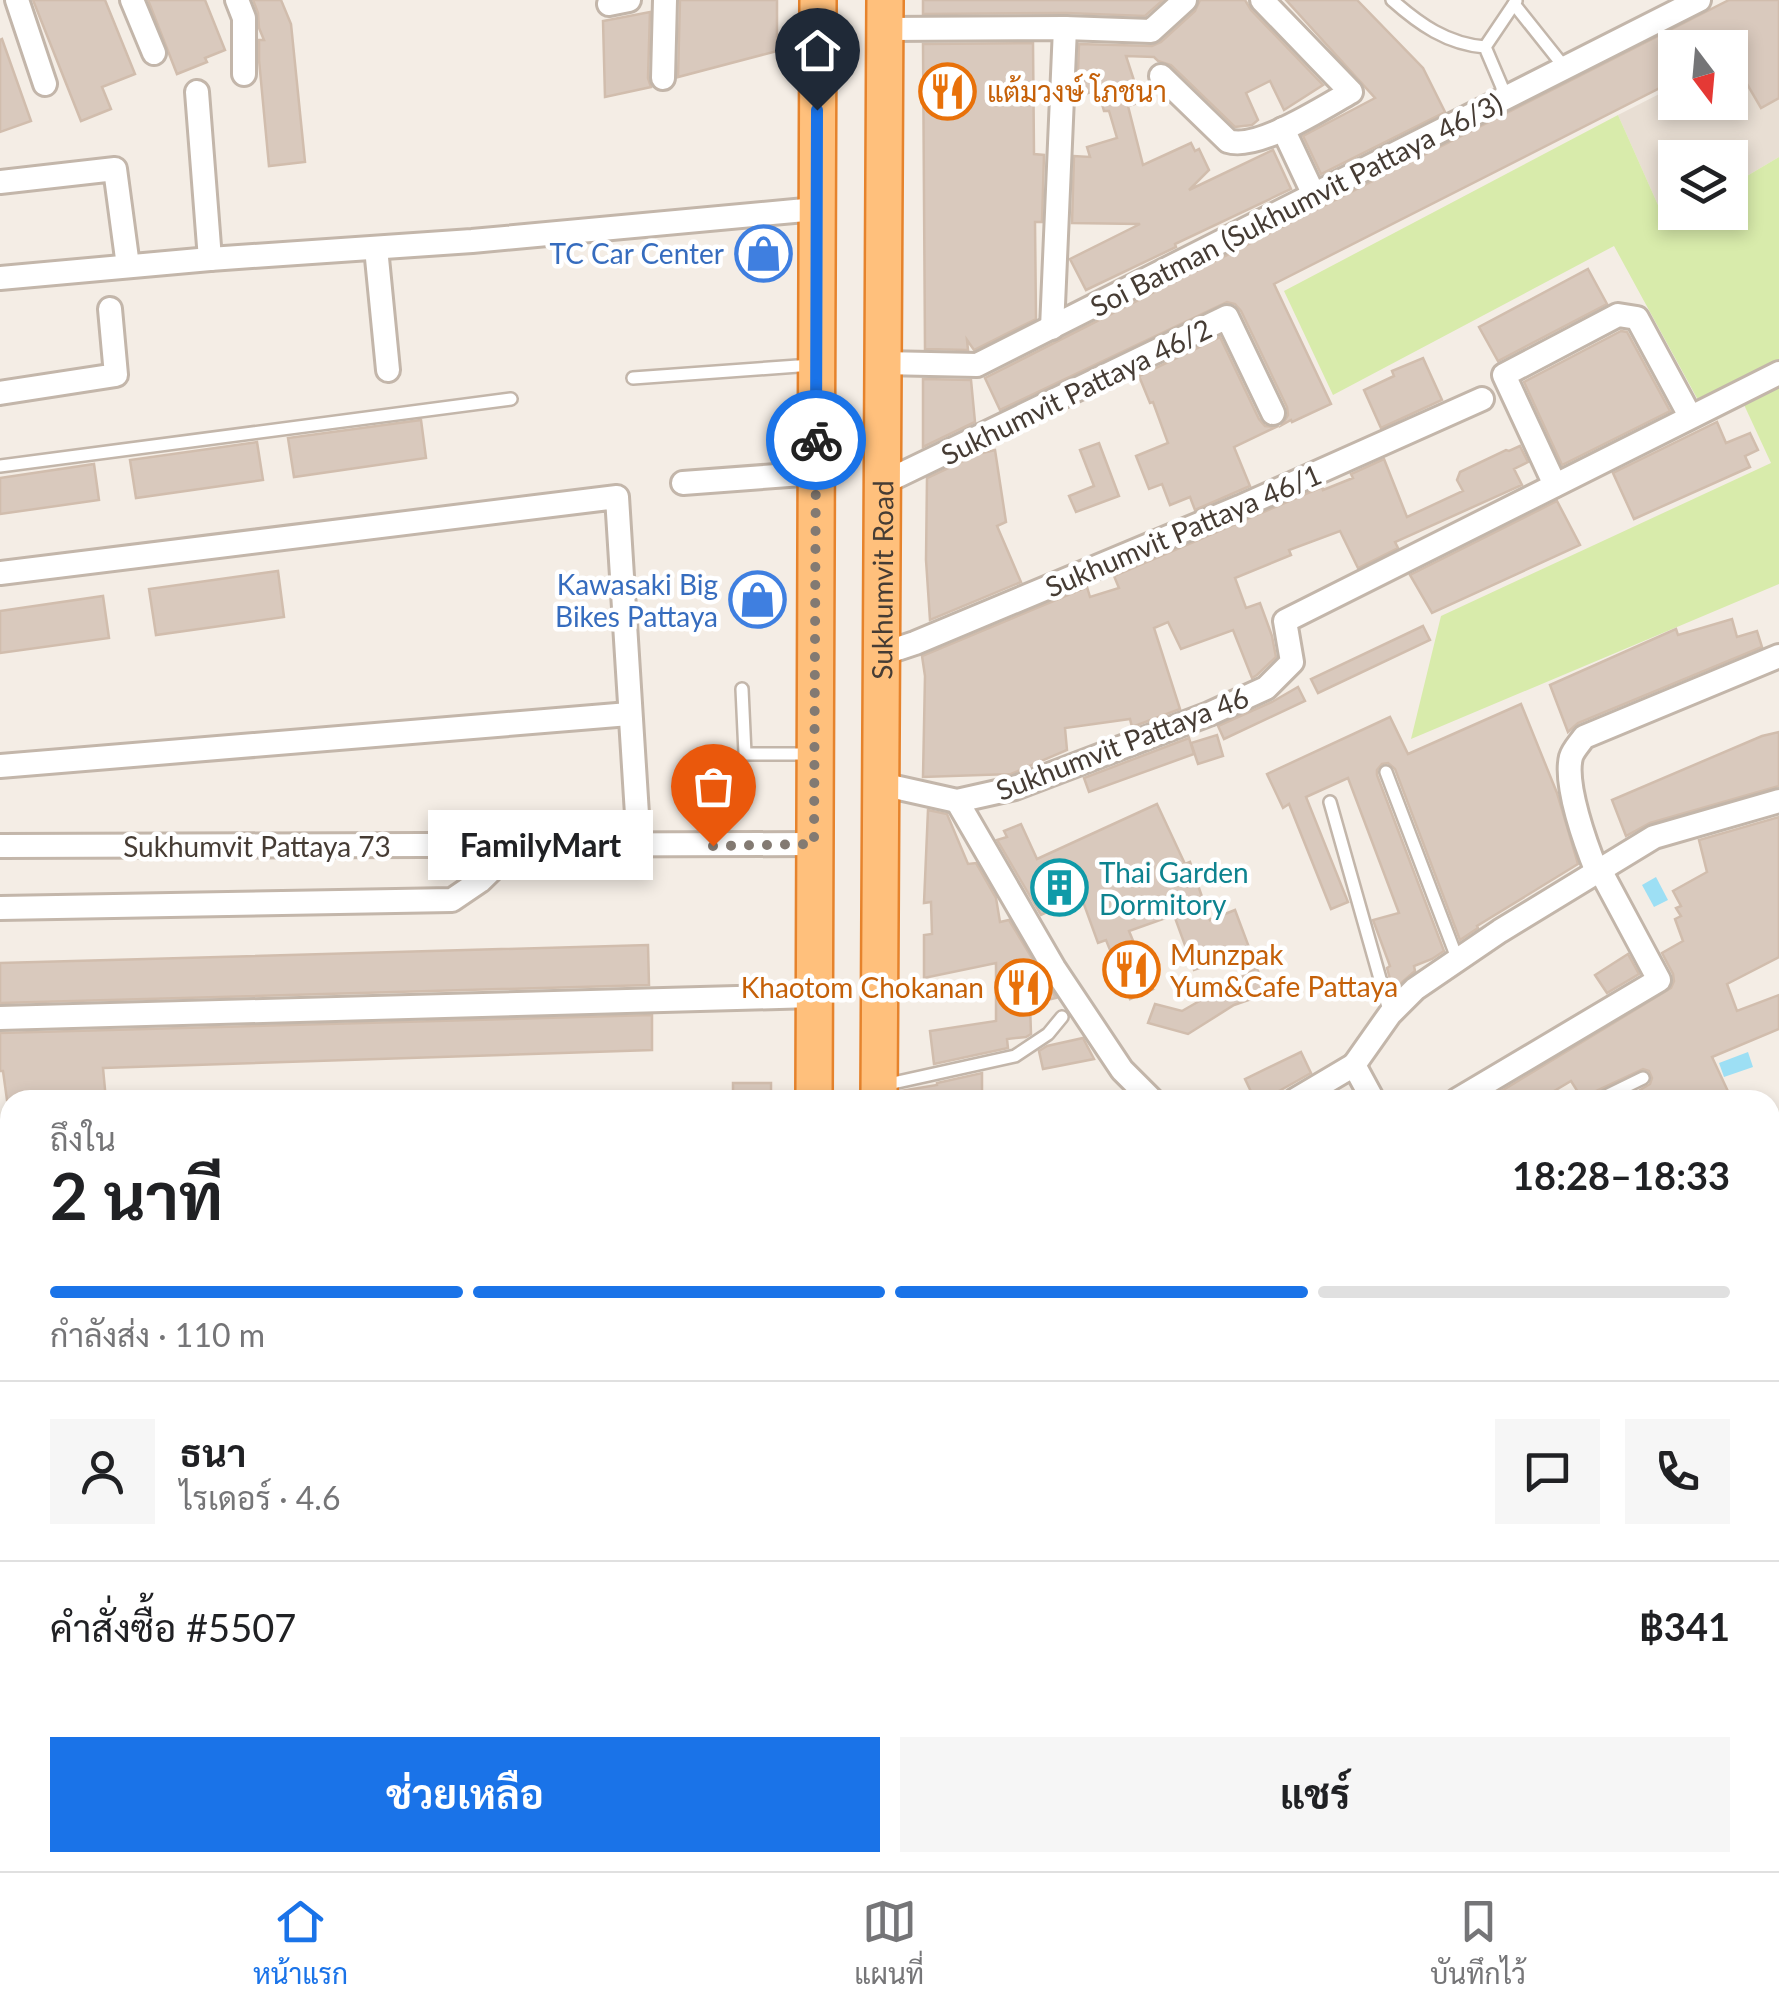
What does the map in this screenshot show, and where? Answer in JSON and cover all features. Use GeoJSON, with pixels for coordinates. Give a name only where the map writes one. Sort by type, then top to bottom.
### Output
{"type":"FeatureCollection","features":[{"type":"Feature","properties":{"kind":"highway"},"geometry":{"type":"LineString","coordinates":[[814,1090],[818,0]]}},
{"type":"Feature","properties":{"kind":"highway","name":"Sukhumvit Road"},"geometry":{"type":"LineString","coordinates":[[879,1090],[885,14]]}},
{"type":"Feature","properties":{"kind":"street"},"geometry":{"type":"LineString","coordinates":[[17,0],[46,84]]}},
{"type":"Feature","properties":{"kind":"street"},"geometry":{"type":"LineString","coordinates":[[132,0],[154,53]]}},
{"type":"Feature","properties":{"kind":"street"},"geometry":{"type":"LineString","coordinates":[[237,0],[244,18],[244,74]]}},
{"type":"Feature","properties":{"kind":"street"},"geometry":{"type":"LineString","coordinates":[[663,78],[665,0]]}},
{"type":"Feature","properties":{"kind":"street"},"geometry":{"type":"LineString","coordinates":[[885,14],[1151,32],[1185,0]]}},
{"type":"Feature","properties":{"kind":"street"},"geometry":{"type":"LineString","coordinates":[[1160,76],[1228,141],[1246,144],[1283,130],[1351,92],[1262,0]]}},
{"type":"Feature","properties":{"kind":"street","name":"Soi Batman (Sukhumvit Pattaya 46/3)"},"geometry":{"type":"LineString","coordinates":[[883,363],[976,365],[1699,0]]}},
{"type":"Feature","properties":{"kind":"street"},"geometry":{"type":"LineString","coordinates":[[1052,328],[1064,28]]}},
{"type":"Feature","properties":{"kind":"street"},"geometry":{"type":"LineString","coordinates":[[197,92],[210,258]]}},
{"type":"Feature","properties":{"kind":"street"},"geometry":{"type":"LineString","coordinates":[[1283,130],[1314,195]]}},
{"type":"Feature","properties":{"kind":"street"},"geometry":{"type":"LineString","coordinates":[[0,182],[115,169],[128,266]]}},
{"type":"Feature","properties":{"kind":"street"},"geometry":{"type":"LineString","coordinates":[[0,278],[210,258],[472,242],[816,209]]}},
{"type":"Feature","properties":{"kind":"street"},"geometry":{"type":"LineString","coordinates":[[376,248],[388,370]]}},
{"type":"Feature","properties":{"kind":"street"},"geometry":{"type":"LineString","coordinates":[[0,393],[116,375],[110,309]]}},
{"type":"Feature","properties":{"kind":"street"},"geometry":{"type":"LineString","coordinates":[[1554,485],[1504,375],[1618,315],[1637,318],[1690,416]]}},
{"type":"Feature","properties":{"kind":"street","name":"Sukhumvit Pattaya 46/2"},"geometry":{"type":"LineString","coordinates":[[883,484],[1228,317],[1273,413]]}},
{"type":"Feature","properties":{"kind":"street","name":"Sukhumvit Pattaya 46"},"geometry":{"type":"LineString","coordinates":[[881,784],[957,801],[1016,788],[1210,714],[1266,688],[1292,662],[1285,621],[1779,372]]}},
{"type":"Feature","properties":{"kind":"street","name":"Sukhumvit Pattaya 46/1"},"geometry":{"type":"LineString","coordinates":[[882,654],[1240,507],[1482,399]]}},
{"type":"Feature","properties":{"kind":"street"},"geometry":{"type":"LineString","coordinates":[[683,483],[816,473]]}},
{"type":"Feature","properties":{"kind":"street"},"geometry":{"type":"LineString","coordinates":[[0,573],[617,496],[639,846]]}},
{"type":"Feature","properties":{"kind":"street"},"geometry":{"type":"LineString","coordinates":[[1474,1090],[1660,980],[1585,841],[1570,775],[1572,754],[1584,737],[1779,656]]}},
{"type":"Feature","properties":{"kind":"street"},"geometry":{"type":"LineString","coordinates":[[0,766],[629,714]]}},
{"type":"Feature","properties":{"kind":"street","name":"Sukhumvit Pattaya 46"},"geometry":{"type":"LineString","coordinates":[[957,801],[1054,968],[1122,1070],[1142,1090]]}},
{"type":"Feature","properties":{"kind":"street"},"geometry":{"type":"LineString","coordinates":[[1313,1090],[1354,1065],[1390,1014],[1415,989],[1457,958],[1654,837],[1779,801]]}},
{"type":"Feature","properties":{"kind":"street","name":"Sukhumvit Pattaya 73"},"geometry":{"type":"LineString","coordinates":[[0,846],[814,844]]}},
{"type":"Feature","properties":{"kind":"street"},"geometry":{"type":"LineString","coordinates":[[0,908],[452,900],[480,881],[516,846]]}},
{"type":"Feature","properties":{"kind":"street"},"geometry":{"type":"LineString","coordinates":[[0,1018],[814,996]]}},
{"type":"Feature","properties":{"kind":"street"},"geometry":{"type":"LineString","coordinates":[[1354,1065],[1368,1090]]}},
{"type":"Feature","properties":{"kind":"lane"},"geometry":{"type":"LineString","coordinates":[[1392,0],[1418,24],[1458,42],[1485,48]]}},
{"type":"Feature","properties":{"kind":"lane"},"geometry":{"type":"LineString","coordinates":[[1485,48],[1515,2],[1564,68]]}},
{"type":"Feature","properties":{"kind":"lane"},"geometry":{"type":"LineString","coordinates":[[1485,48],[1502,87],[1502,99]]}},
{"type":"Feature","properties":{"kind":"lane"},"geometry":{"type":"LineString","coordinates":[[633,378],[816,364]]}},
{"type":"Feature","properties":{"kind":"lane"},"geometry":{"type":"LineString","coordinates":[[0,466],[511,400]]}},
{"type":"Feature","properties":{"kind":"lane"},"geometry":{"type":"LineString","coordinates":[[742,689],[745,754],[815,754]]}},
{"type":"Feature","properties":{"kind":"lane"},"geometry":{"type":"LineString","coordinates":[[1386,772],[1457,958]]}},
{"type":"Feature","properties":{"kind":"lane"},"geometry":{"type":"LineString","coordinates":[[1330,802],[1390,1014]]}},
{"type":"Feature","properties":{"kind":"lane"},"geometry":{"type":"LineString","coordinates":[[890,1090],[1015,1056],[1048,1034],[1062,1017]]}},
{"type":"Feature","properties":{"kind":"lane"},"geometry":{"type":"LineString","coordinates":[[1618,1090],[1643,1078]]}},
{"type":"Feature","properties":{"kind":"shaded area"},"geometry":{"type":"Polygon","coordinates":[[[1779,32],[1779,157],[1748,175],[1748,140],[1658,140],[1658,205],[1618,115],[1658,95],[1658,120],[1748,120],[1748,48],[1779,32]]]}},
{"type":"Feature","properties":{"kind":"green space"},"geometry":{"type":"Polygon","coordinates":[[[1618,115],[1658,205],[1658,230],[1748,230],[1748,175],[1779,157],[1779,584],[1411,739],[1441,616],[1771,463],[1733,381],[1698,400],[1614,246],[1333,395],[1284,291],[1618,115]]]}},
{"type":"Feature","properties":{"kind":"water"},"geometry":{"type":"Polygon","coordinates":[[[1656,877],[1668,900],[1654,907],[1642,885],[1656,877]]]}},
{"type":"Feature","properties":{"kind":"water"},"geometry":{"type":"Polygon","coordinates":[[[1748,1052],[1753,1067],[1724,1077],[1719,1063],[1748,1052]]]}},
{"type":"Feature","properties":{"kind":"building"},"geometry":{"type":"Polygon","coordinates":[[[33,0],[105,0],[135,74],[102,87],[111,109],[81,121],[33,0]]]}},
{"type":"Feature","properties":{"kind":"building"},"geometry":{"type":"Polygon","coordinates":[[[148,0],[205,0],[225,50],[177,74],[148,0]]]}},
{"type":"Feature","properties":{"kind":"building"},"geometry":{"type":"Polygon","coordinates":[[[253,0],[281,0],[291,24],[305,162],[269,166],[259,60],[259,40],[264,40],[253,0]]]}},
{"type":"Feature","properties":{"kind":"building"},"geometry":{"type":"Polygon","coordinates":[[[680,0],[777,0],[777,51],[678,77],[680,0]]]}},
{"type":"Feature","properties":{"kind":"building"},"geometry":{"type":"Polygon","coordinates":[[[923,0],[1163,0],[1145,16],[923,14],[923,0]]]}},
{"type":"Feature","properties":{"kind":"building"},"geometry":{"type":"Polygon","coordinates":[[[1200,0],[1245,0],[1323,85],[1284,110],[1270,81],[1246,93],[1258,120],[1252,125],[1235,127],[1171,65],[1154,57],[1126,56],[1141,102],[1128,106],[1143,165],[1191,143],[1195,151],[1199,149],[1209,170],[1189,190],[1273,150],[1291,189],[1086,290],[1070,259],[1140,224],[1072,223],[1074,156],[1090,157],[1087,147],[1117,138],[1098,90],[1085,94],[1078,71],[1079,44],[1152,46],[1195,11],[1200,0]]]}},
{"type":"Feature","properties":{"kind":"building"},"geometry":{"type":"Polygon","coordinates":[[[1286,0],[1357,0],[1423,68],[1445,112],[1321,174],[1303,136],[1375,98],[1286,0]]]}},
{"type":"Feature","properties":{"kind":"building"},"geometry":{"type":"Polygon","coordinates":[[[1729,0],[1779,0],[1779,98],[1761,108],[1748,86],[1748,30],[1670,30],[1729,0]]]}},
{"type":"Feature","properties":{"kind":"building"},"geometry":{"type":"Polygon","coordinates":[[[650,12],[651,87],[605,97],[603,21],[650,12]]]}},
{"type":"Feature","properties":{"kind":"building"},"geometry":{"type":"Polygon","coordinates":[[[1658,36],[1658,89],[1274,284],[1331,404],[1282,425],[1288,415],[1287,407],[1241,311],[1227,302],[1000,410],[985,378],[1658,36]]]}},
{"type":"Feature","properties":{"kind":"building"},"geometry":{"type":"Polygon","coordinates":[[[0,40],[31,121],[0,132],[0,40]]]}},
{"type":"Feature","properties":{"kind":"building"},"geometry":{"type":"Polygon","coordinates":[[[1033,43],[1034,154],[1044,155],[1042,222],[1035,222],[1036,319],[974,350],[967,340],[968,350],[925,349],[923,44],[1033,43]]]}},
{"type":"Feature","properties":{"kind":"building"},"geometry":{"type":"Polygon","coordinates":[[[1588,269],[1607,304],[1498,361],[1479,327],[1588,269]]]}},
{"type":"Feature","properties":{"kind":"building"},"geometry":{"type":"Polygon","coordinates":[[[1621,331],[1627,332],[1670,411],[1562,465],[1524,382],[1621,331]]]}},
{"type":"Feature","properties":{"kind":"building"},"geometry":{"type":"Polygon","coordinates":[[[1220,337],[1259,419],[1265,426],[1276,427],[1234,447],[1250,486],[1195,510],[1190,497],[1170,505],[1162,484],[1149,489],[1136,456],[1168,443],[1139,376],[1220,337]]]}},
{"type":"Feature","properties":{"kind":"building"},"geometry":{"type":"Polygon","coordinates":[[[1423,358],[1442,400],[1381,428],[1364,390],[1394,376],[1392,371],[1423,358]]]}},
{"type":"Feature","properties":{"kind":"building"},"geometry":{"type":"Polygon","coordinates":[[[923,379],[971,380],[975,422],[923,447],[923,379]]]}},
{"type":"Feature","properties":{"kind":"building"},"geometry":{"type":"Polygon","coordinates":[[[421,420],[426,458],[294,477],[288,438],[421,420]]]}},
{"type":"Feature","properties":{"kind":"building"},"geometry":{"type":"Polygon","coordinates":[[[1717,422],[1726,443],[1750,433],[1758,450],[1745,456],[1750,467],[1634,519],[1613,473],[1717,422]]]}},
{"type":"Feature","properties":{"kind":"building"},"geometry":{"type":"Polygon","coordinates":[[[257,442],[263,480],[136,498],[130,460],[257,442]]]}},
{"type":"Feature","properties":{"kind":"building"},"geometry":{"type":"Polygon","coordinates":[[[1099,443],[1119,496],[1076,512],[1069,496],[1094,486],[1080,450],[1099,443]]]}},
{"type":"Feature","properties":{"kind":"building"},"geometry":{"type":"Polygon","coordinates":[[[1520,446],[1528,462],[1514,469],[1522,485],[1395,542],[1398,548],[1358,568],[1340,531],[1289,550],[1291,555],[1235,578],[1246,608],[1260,603],[1276,657],[1252,678],[1233,630],[1181,649],[1168,622],[1154,628],[1180,709],[1132,727],[1130,719],[1065,728],[1067,750],[1011,774],[923,777],[922,656],[1087,587],[1090,597],[1119,588],[1114,576],[1322,487],[1323,490],[1353,478],[1351,474],[1384,459],[1407,517],[1463,491],[1457,480],[1460,472],[1520,446]]]}},
{"type":"Feature","properties":{"kind":"building"},"geometry":{"type":"Polygon","coordinates":[[[995,450],[1006,522],[997,526],[1021,582],[930,620],[927,478],[995,450]]]}},
{"type":"Feature","properties":{"kind":"building"},"geometry":{"type":"Polygon","coordinates":[[[94,464],[99,500],[0,514],[0,478],[94,464]]]}},
{"type":"Feature","properties":{"kind":"building"},"geometry":{"type":"Polygon","coordinates":[[[1557,501],[1580,545],[1432,613],[1410,575],[1557,501]]]}},
{"type":"Feature","properties":{"kind":"building"},"geometry":{"type":"Polygon","coordinates":[[[278,571],[284,617],[156,635],[149,589],[278,571]]]}},
{"type":"Feature","properties":{"kind":"building"},"geometry":{"type":"Polygon","coordinates":[[[103,596],[109,638],[0,653],[0,611],[103,596]]]}},
{"type":"Feature","properties":{"kind":"building"},"geometry":{"type":"Polygon","coordinates":[[[1732,619],[1737,637],[1757,631],[1762,647],[1578,723],[1568,732],[1550,685],[1676,629],[1678,635],[1732,619]]]}},
{"type":"Feature","properties":{"kind":"building"},"geometry":{"type":"Polygon","coordinates":[[[1423,626],[1430,640],[1318,693],[1311,679],[1423,626]]]}},
{"type":"Feature","properties":{"kind":"building"},"geometry":{"type":"Polygon","coordinates":[[[1298,687],[1305,701],[1224,739],[1218,726],[1298,687]]]}},
{"type":"Feature","properties":{"kind":"building"},"geometry":{"type":"Polygon","coordinates":[[[1521,704],[1557,793],[1578,864],[1460,940],[1395,769],[1388,763],[1382,764],[1377,775],[1444,951],[1414,966],[1415,971],[1393,990],[1387,968],[1390,966],[1373,920],[1399,913],[1348,778],[1306,797],[1348,902],[1331,909],[1289,804],[1283,808],[1267,774],[1390,717],[1408,754],[1521,704]]]}},
{"type":"Feature","properties":{"kind":"building"},"geometry":{"type":"Polygon","coordinates":[[[1779,732],[1779,786],[1650,823],[1626,836],[1612,800],[1779,732]]]}},
{"type":"Feature","properties":{"kind":"building"},"geometry":{"type":"Polygon","coordinates":[[[1217,735],[1223,756],[1198,764],[1191,743],[1217,735]]]}},
{"type":"Feature","properties":{"kind":"building"},"geometry":{"type":"Polygon","coordinates":[[[1189,738],[1194,754],[1089,792],[1084,778],[1189,738]]]}},
{"type":"Feature","properties":{"kind":"building"},"geometry":{"type":"Polygon","coordinates":[[[1157,804],[1185,864],[1190,862],[1210,920],[1235,910],[1250,950],[1194,970],[1174,915],[1129,931],[1153,989],[1130,999],[1106,940],[1098,943],[1081,896],[1041,915],[997,840],[1007,837],[1004,831],[1021,824],[1037,859],[1157,804]]]}},
{"type":"Feature","properties":{"kind":"building"},"geometry":{"type":"Polygon","coordinates":[[[928,810],[947,814],[968,864],[976,863],[996,898],[1000,922],[1009,920],[1056,998],[1030,1004],[1031,1034],[1007,1039],[1008,1048],[934,1064],[930,1031],[996,1021],[996,963],[924,978],[924,935],[932,934],[931,902],[924,903],[928,810]]]}},
{"type":"Feature","properties":{"kind":"building"},"geometry":{"type":"Polygon","coordinates":[[[1779,817],[1779,957],[1727,984],[1737,1011],[1779,995],[1779,1029],[1712,1057],[1727,1090],[1640,1090],[1652,1078],[1643,1069],[1598,1090],[1577,1090],[1571,1081],[1556,1090],[1503,1090],[1671,988],[1673,974],[1662,953],[1683,941],[1675,919],[1681,916],[1676,908],[1681,906],[1673,891],[1707,872],[1699,840],[1779,817]]]}},
{"type":"Feature","properties":{"kind":"building"},"geometry":{"type":"Polygon","coordinates":[[[648,945],[649,985],[0,1003],[0,963],[648,945]]]}},
{"type":"Feature","properties":{"kind":"building"},"geometry":{"type":"Polygon","coordinates":[[[1628,954],[1639,974],[1607,993],[1595,975],[1628,954]]]}},
{"type":"Feature","properties":{"kind":"building"},"geometry":{"type":"Polygon","coordinates":[[[1257,968],[1266,994],[1234,1005],[1188,1034],[1148,1023],[1155,1004],[1182,1011],[1257,968]]]}},
{"type":"Feature","properties":{"kind":"building"},"geometry":{"type":"Polygon","coordinates":[[[652,1015],[652,1050],[103,1068],[105,1090],[6,1090],[0,1071],[0,1033],[652,1015]]]}},
{"type":"Feature","properties":{"kind":"building"},"geometry":{"type":"Polygon","coordinates":[[[1083,1038],[1094,1059],[1043,1069],[1039,1051],[1083,1038]]]}},
{"type":"Feature","properties":{"kind":"building"},"geometry":{"type":"Polygon","coordinates":[[[1301,1052],[1311,1073],[1281,1090],[1250,1090],[1245,1079],[1301,1052]]]}},
{"type":"Feature","properties":{"kind":"building"},"geometry":{"type":"Polygon","coordinates":[[[982,1073],[982,1090],[906,1090],[982,1073]]]}},
{"type":"Feature","properties":{"kind":"building"},"geometry":{"type":"Polygon","coordinates":[[[733,1083],[771,1083],[771,1090],[733,1090],[733,1083]]]}},
{"type":"Feature","properties":{"kind":"way so far"},"geometry":{"type":"LineString","coordinates":[[713,846],[814,844],[816,440]]}},
{"type":"Feature","properties":{"kind":"place","name":"แต้มวงษ์ โภชนา"},"geometry":{"type":"Point","coordinates":[948,91]}},
{"type":"Feature","properties":{"kind":"place","name":"TC Car Center"},"geometry":{"type":"Point","coordinates":[763,253]}},
{"type":"Feature","properties":{"kind":"place","name":"Kawasaki Big Bikes Pattaya"},"geometry":{"type":"Point","coordinates":[757,600]}},
{"type":"Feature","properties":{"kind":"place","name":"FamilyMart"},"geometry":{"type":"Point","coordinates":[713,846]}},
{"type":"Feature","properties":{"kind":"place","name":"Thai Garden Dormitory"},"geometry":{"type":"Point","coordinates":[1060,888]}},
{"type":"Feature","properties":{"kind":"place","name":"Munzpak Yum&Cafe Pattaya"},"geometry":{"type":"Point","coordinates":[1131,970]}},
{"type":"Feature","properties":{"kind":"place","name":"Khaotom Chokanan"},"geometry":{"type":"Point","coordinates":[1023,987]}},
{"type":"Feature","properties":{"kind":"route"},"geometry":{"type":"LineString","coordinates":[[816,440],[817,110]]}}]}
